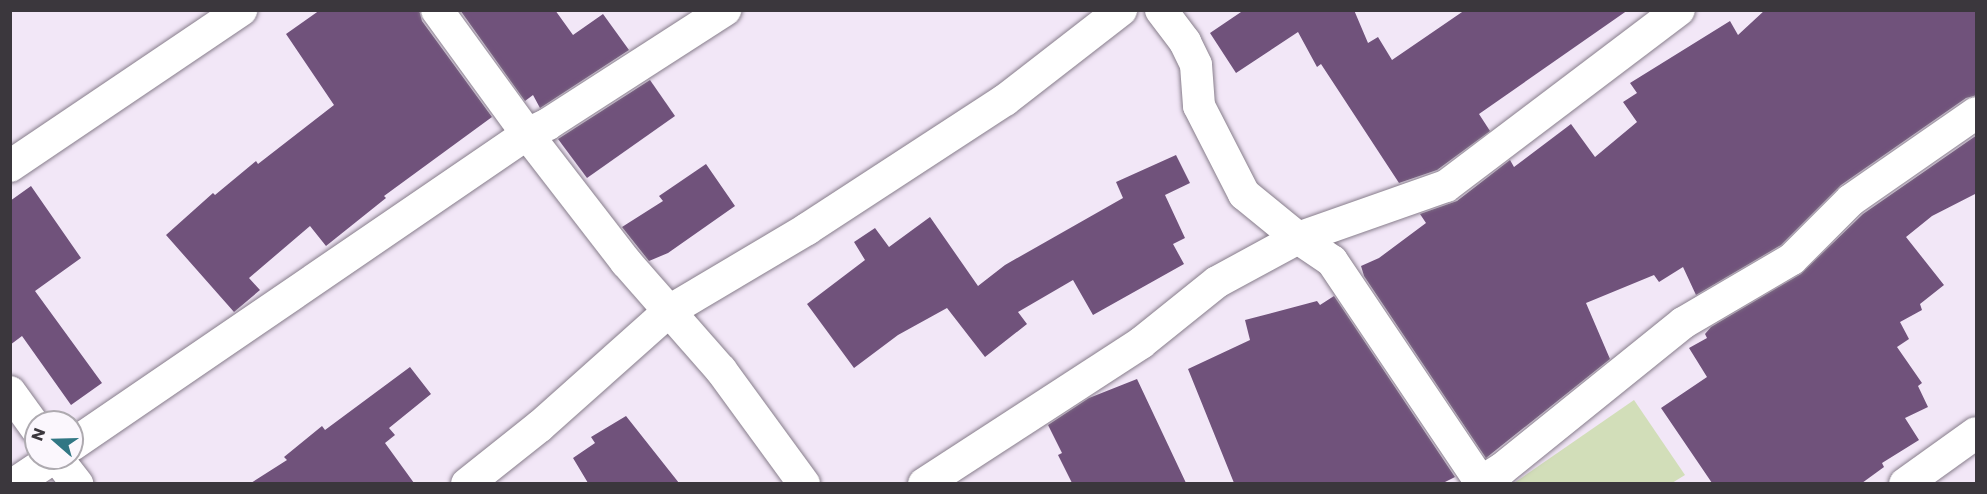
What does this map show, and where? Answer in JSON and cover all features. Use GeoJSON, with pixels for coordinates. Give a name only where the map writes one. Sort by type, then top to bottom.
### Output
{"type":"FeatureCollection","features":[{"type":"Feature","properties":{"kind":"street"},"geometry":{"type":"LineString","coordinates":[[10,166],[241,10]]}},
{"type":"Feature","properties":{"kind":"street"},"geometry":{"type":"LineString","coordinates":[[437,10],[527,134],[626,262],[722,370],[804,483]]}},
{"type":"Feature","properties":{"kind":"street"},"geometry":{"type":"LineString","coordinates":[[84,437],[527,134],[548,124],[725,10]]}},
{"type":"Feature","properties":{"kind":"street"},"geometry":{"type":"LineString","coordinates":[[467,483],[540,426],[669,311],[807,230],[1005,100],[1121,10]]}},
{"type":"Feature","properties":{"kind":"street"},"geometry":{"type":"LineString","coordinates":[[1161,10],[1185,42],[1196,64],[1199,106],[1244,194],[1298,238],[1332,261],[1480,483],[1502,469],[1683,323],[1792,259],[1851,200],[1977,113]]}},
{"type":"Feature","properties":{"kind":"street"},"geometry":{"type":"LineString","coordinates":[[924,483],[1141,343],[1217,282],[1298,238],[1446,186],[1679,10]]}},
{"type":"Feature","properties":{"kind":"street"},"geometry":{"type":"LineString","coordinates":[[10,392],[24,411]]}},
{"type":"Feature","properties":{"kind":"street"},"geometry":{"type":"LineString","coordinates":[[1905,483],[1977,433]]}},
{"type":"Feature","properties":{"kind":"street"},"geometry":{"type":"LineString","coordinates":[[14,483],[34,470]]}},
{"type":"Feature","properties":{"kind":"street"},"geometry":{"type":"LineString","coordinates":[[67,470],[77,483]]}},
{"type":"Feature","properties":{"kind":"green space"},"geometry":{"type":"Polygon","coordinates":[[[1634,400],[1685,475],[1672,483],[1514,483],[1634,400]]]}},
{"type":"Feature","properties":{"kind":"building"},"geometry":{"type":"Polygon","coordinates":[[[320,10],[419,10],[422,21],[492,117],[384,196],[386,198],[326,246],[310,226],[249,278],[260,290],[234,312],[166,235],[213,193],[215,195],[256,161],[258,164],[334,105],[286,34],[320,10]]]}},
{"type":"Feature","properties":{"kind":"building"},"geometry":{"type":"Polygon","coordinates":[[[460,10],[555,10],[573,35],[603,14],[629,50],[540,108],[533,95],[525,101],[460,10]]]}},
{"type":"Feature","properties":{"kind":"building"},"geometry":{"type":"Polygon","coordinates":[[[1244,10],[1354,10],[1368,43],[1378,37],[1392,60],[1465,10],[1628,10],[1479,114],[1490,131],[1437,170],[1399,183],[1321,64],[1317,67],[1298,32],[1236,73],[1210,33],[1244,10]]]}},
{"type":"Feature","properties":{"kind":"building"},"geometry":{"type":"Polygon","coordinates":[[[1765,10],[1977,10],[1977,95],[1966,98],[1841,185],[1781,245],[1696,295],[1683,267],[1659,282],[1654,275],[1586,303],[1610,359],[1486,458],[1364,276],[1361,266],[1379,258],[1426,223],[1420,214],[1457,201],[1510,160],[1514,167],[1571,124],[1595,157],[1637,122],[1623,102],[1637,93],[1630,83],[1730,21],[1738,35],[1765,10]]]}},
{"type":"Feature","properties":{"kind":"building"},"geometry":{"type":"Polygon","coordinates":[[[650,80],[675,116],[587,178],[558,139],[650,80]]]}},
{"type":"Feature","properties":{"kind":"building"},"geometry":{"type":"Polygon","coordinates":[[[1977,135],[1977,193],[1932,216],[1906,237],[1944,285],[1920,304],[1922,310],[1900,322],[1909,339],[1897,347],[1922,383],[1918,386],[1928,407],[1905,418],[1919,440],[1882,463],[1884,467],[1862,483],[1712,483],[1661,408],[1707,377],[1689,348],[1707,338],[1705,334],[1711,327],[1801,274],[1863,214],[1977,135]]]}},
{"type":"Feature","properties":{"kind":"building"},"geometry":{"type":"Polygon","coordinates":[[[1176,155],[1190,183],[1165,195],[1185,238],[1173,244],[1184,264],[1093,315],[1073,280],[1018,312],[1027,324],[985,357],[947,308],[898,335],[854,368],[807,304],[865,260],[854,242],[875,228],[889,247],[930,217],[978,286],[1005,265],[1123,198],[1116,182],[1176,155]]]}},
{"type":"Feature","properties":{"kind":"building"},"geometry":{"type":"Polygon","coordinates":[[[706,164],[735,206],[668,253],[649,261],[622,227],[663,201],[659,196],[706,164]]]}},
{"type":"Feature","properties":{"kind":"building"},"geometry":{"type":"Polygon","coordinates":[[[31,186],[81,258],[35,291],[102,383],[71,405],[22,336],[10,345],[10,201],[31,186]]]}},
{"type":"Feature","properties":{"kind":"building"},"geometry":{"type":"Polygon","coordinates":[[[1334,296],[1455,477],[1443,483],[1234,483],[1188,369],[1250,340],[1245,320],[1317,301],[1320,305],[1334,296]]]}},
{"type":"Feature","properties":{"kind":"building"},"geometry":{"type":"Polygon","coordinates":[[[410,367],[431,394],[389,428],[395,435],[385,443],[414,483],[251,483],[287,460],[284,457],[322,426],[325,430],[410,367]]]}},
{"type":"Feature","properties":{"kind":"building"},"geometry":{"type":"Polygon","coordinates":[[[1137,379],[1186,483],[1072,483],[1058,455],[1062,453],[1048,425],[1089,398],[1137,379]]]}},
{"type":"Feature","properties":{"kind":"building"},"geometry":{"type":"Polygon","coordinates":[[[626,416],[679,483],[588,483],[573,458],[595,443],[591,437],[626,416]]]}}]}
